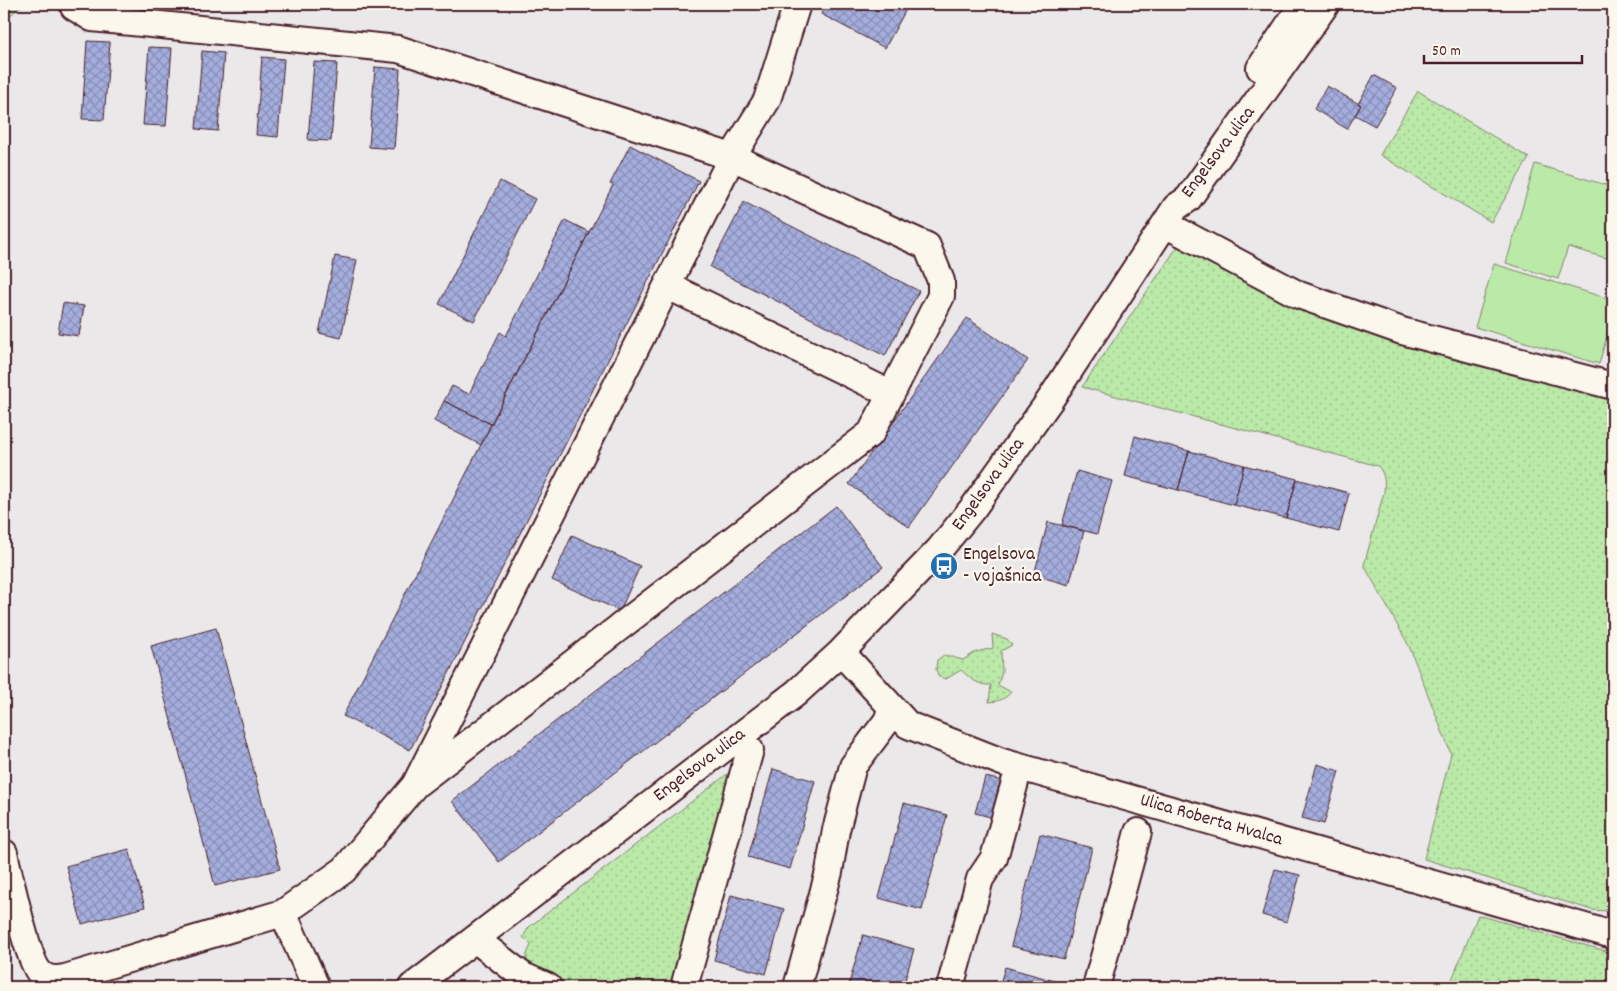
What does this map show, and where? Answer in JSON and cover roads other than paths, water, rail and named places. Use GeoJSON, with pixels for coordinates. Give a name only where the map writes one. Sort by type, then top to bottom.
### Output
{"type":"FeatureCollection","features":[{"type":"Feature","properties":{"kind":"street"},"geometry":{"type":"LineString","coordinates":[[74,4],[74,7],[92,18],[398,48],[732,157],[926,246],[941,281],[941,296],[871,433],[414,785]]}},
{"type":"Feature","properties":{"kind":"street"},"geometry":{"type":"LineString","coordinates":[[4,853],[29,949],[38,972],[49,979],[65,978],[283,913],[344,870],[414,785],[732,157],[767,100],[797,4]]}},
{"type":"Feature","properties":{"kind":"street"},"geometry":{"type":"LineString","coordinates":[[1303,4],[1180,192],[1170,215],[1299,295],[1402,331],[1613,386]]}},
{"type":"Feature","properties":{"kind":"street","name":"Engelsova ulica"},"geometry":{"type":"LineString","coordinates":[[412,987],[796,693],[840,652],[939,550],[974,508],[1050,400],[1170,215],[1188,199],[1326,4]]}},
{"type":"Feature","properties":{"kind":"street"},"geometry":{"type":"LineString","coordinates":[[668,286],[891,394]]}},
{"type":"Feature","properties":{"kind":"street","name":"Ulica Roberta Hvalca"},"geometry":{"type":"LineString","coordinates":[[840,652],[908,725],[1002,762],[1613,935]]}},
{"type":"Feature","properties":{"kind":"street"},"geometry":{"type":"LineString","coordinates":[[797,987],[829,872],[836,830],[853,766],[888,721],[892,708]]}},
{"type":"Feature","properties":{"kind":"street"},"geometry":{"type":"LineString","coordinates":[[684,987],[750,750]]}},
{"type":"Feature","properties":{"kind":"street"},"geometry":{"type":"LineString","coordinates":[[950,987],[980,879],[994,858],[1015,782]]}},
{"type":"Feature","properties":{"kind":"street"},"geometry":{"type":"LineString","coordinates":[[1096,987],[1138,832]]}},
{"type":"Feature","properties":{"kind":"street"},"geometry":{"type":"LineString","coordinates":[[283,913],[316,987]]}},
{"type":"Feature","properties":{"kind":"street"},"geometry":{"type":"LineString","coordinates":[[474,939],[523,976],[548,987]]}},
{"type":"Feature","properties":{"kind":"place","name":"Engelsova - vojašnica"},"geometry":{"type":"Point","coordinates":[944,566]}}]}
